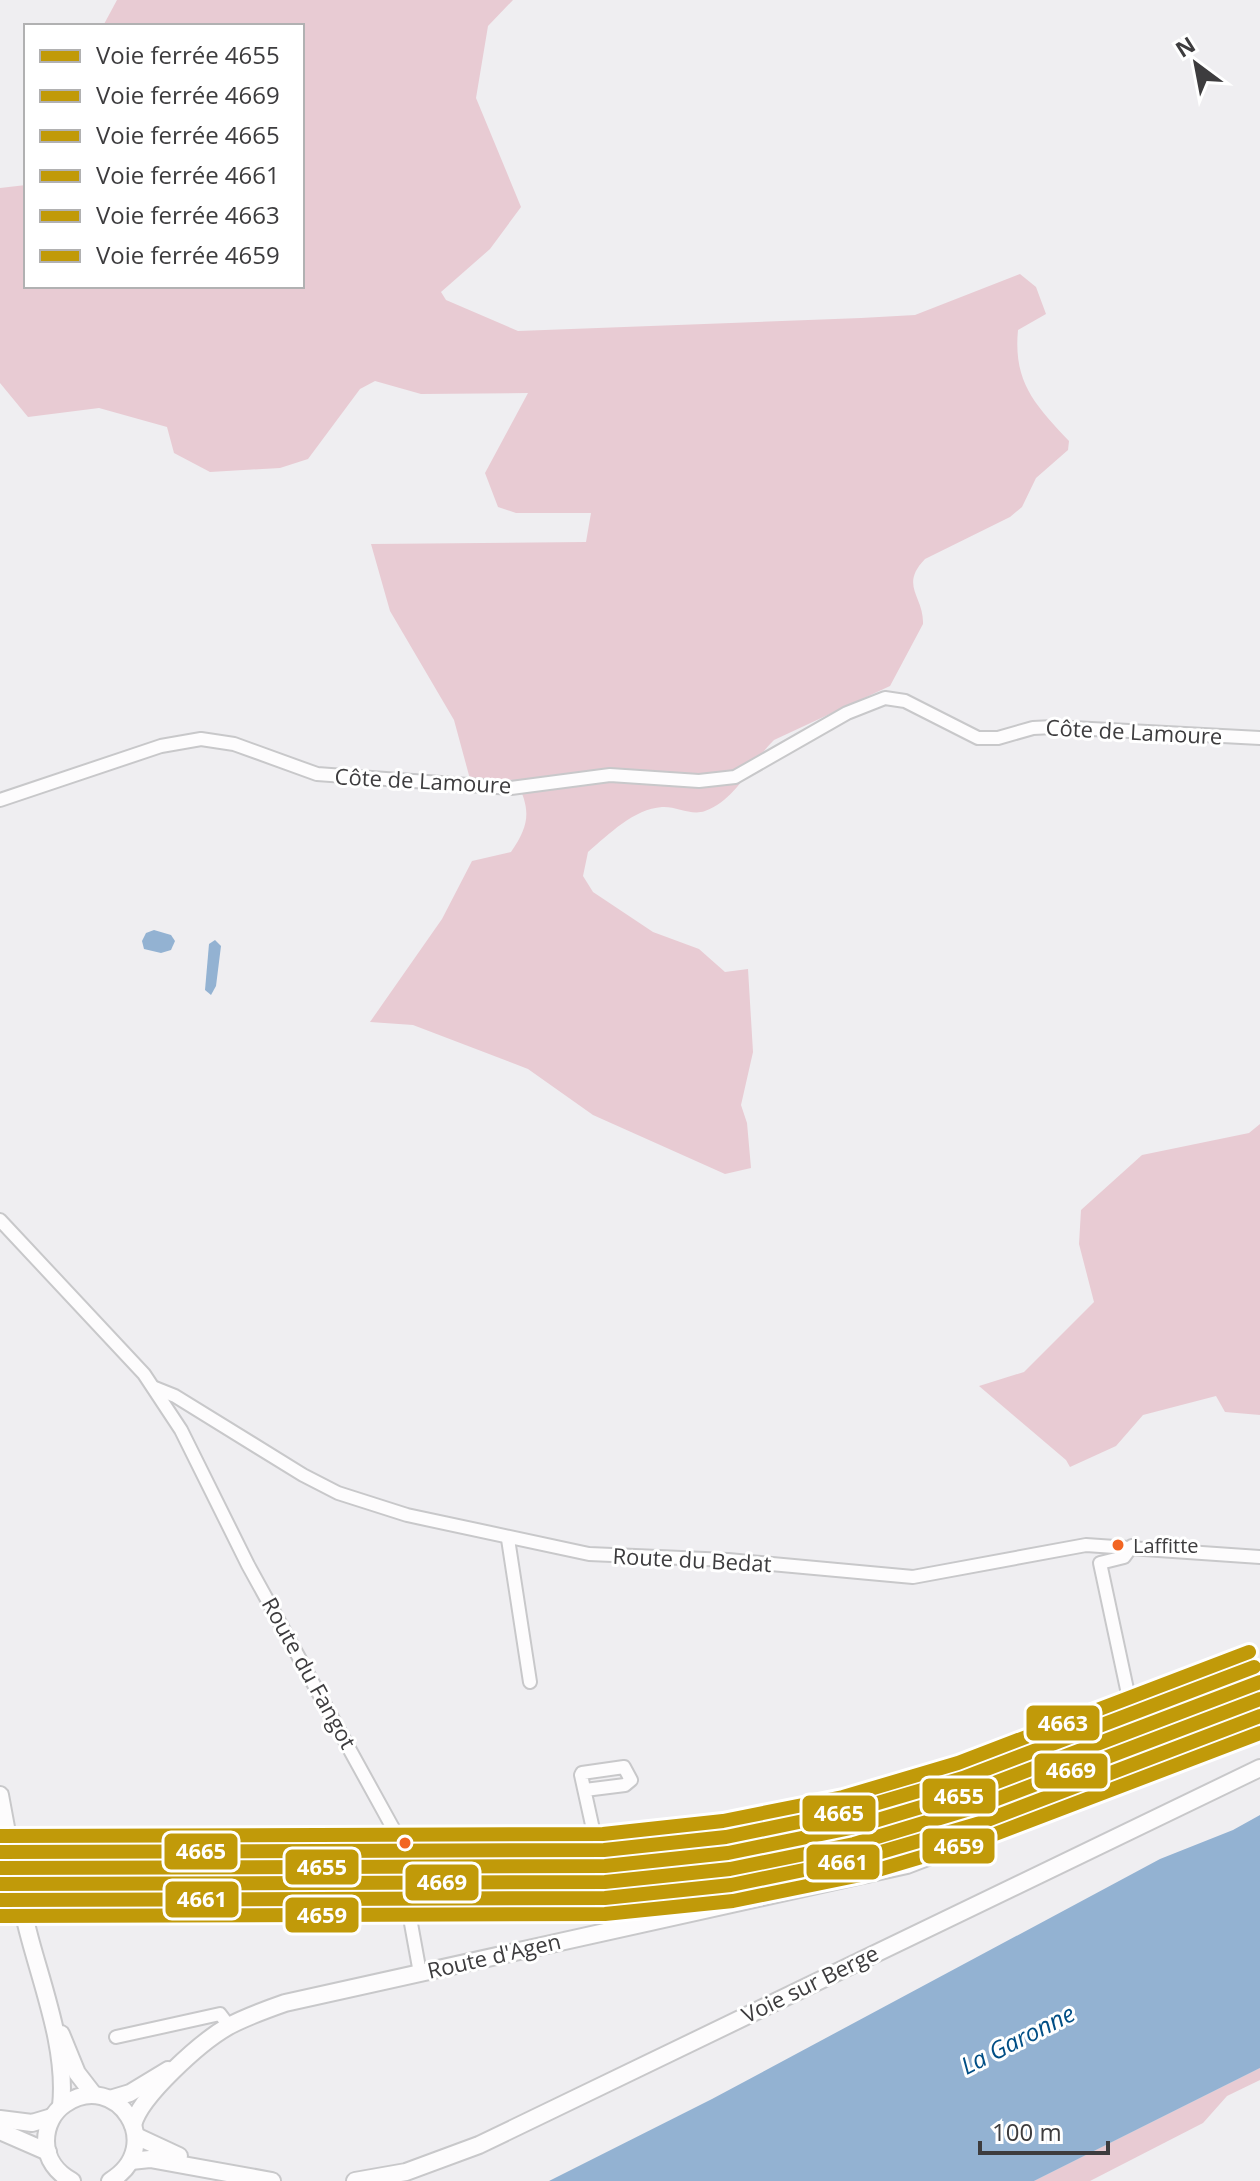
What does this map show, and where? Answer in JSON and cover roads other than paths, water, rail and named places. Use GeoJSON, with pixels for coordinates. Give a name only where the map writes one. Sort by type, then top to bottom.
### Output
{"type":"FeatureCollection","features":[{"type":"Feature","properties":{"kind":"main road","name":"Route d'Agen"},"geometry":{"type":"LineString","coordinates":[[57,2112],[77,2098],[130,2093],[193,2054],[229,2026],[285,2003],[907,1865],[1260,1730]]}},
{"type":"Feature","properties":{"kind":"main road","name":"Voie sur Berge"},"geometry":{"type":"LineString","coordinates":[[355,2181],[406,2172],[470,2150],[1260,1768]]}},
{"type":"Feature","properties":{"kind":"main road"},"geometry":{"type":"LineString","coordinates":[[0,1795],[60,2071],[57,2112],[47,2131],[48,2152],[57,2170],[72,2181]]}},
{"type":"Feature","properties":{"kind":"main road"},"geometry":{"type":"LineString","coordinates":[[39,1973],[73,2064],[102,2097],[124,2110],[135,2130],[163,2151],[230,2174]]}},
{"type":"Feature","properties":{"kind":"main road","name":"Route d'Agen"},"geometry":{"type":"LineString","coordinates":[[135,2130],[142,2105],[193,2054]]}},
{"type":"Feature","properties":{"kind":"main road"},"geometry":{"type":"LineString","coordinates":[[0,2119],[32,2123],[57,2112]]}},
{"type":"Feature","properties":{"kind":"main road"},"geometry":{"type":"LineString","coordinates":[[117,2179],[131,2161],[135,2130]]}},
{"type":"Feature","properties":{"kind":"main road"},"geometry":{"type":"LineString","coordinates":[[0,2131],[48,2152]]}},
{"type":"Feature","properties":{"kind":"main road"},"geometry":{"type":"LineString","coordinates":[[131,2161],[150,2159],[272,2181]]}},
{"type":"Feature","properties":{"kind":"street","name":"Côte de Lamoure"},"geometry":{"type":"LineString","coordinates":[[0,800],[161,746],[201,739],[234,744],[317,774],[389,781],[511,788],[610,775],[720,780],[752,769],[847,713],[891,698],[905,701],[978,738],[998,738],[1033,728],[1054,727],[1260,738]]}},
{"type":"Feature","properties":{"kind":"street"},"geometry":{"type":"LineString","coordinates":[[0,1220],[155,1388]]}},
{"type":"Feature","properties":{"kind":"street","name":"Route du Bedat"},"geometry":{"type":"LineString","coordinates":[[155,1388],[175,1396],[324,1487],[393,1511],[508,1539],[617,1557],[728,1560],[913,1577],[943,1574],[1086,1545],[1260,1557]]}},
{"type":"Feature","properties":{"kind":"street","name":"Route du Fangot"},"geometry":{"type":"LineString","coordinates":[[155,1388],[191,1450],[255,1578],[394,1830],[420,1973]]}},
{"type":"Feature","properties":{"kind":"street"},"geometry":{"type":"LineString","coordinates":[[508,1539],[530,1682]]}},
{"type":"Feature","properties":{"kind":"street"},"geometry":{"type":"LineString","coordinates":[[1132,1546],[1124,1557],[1100,1563],[1134,1722]]}},
{"type":"Feature","properties":{"kind":"street"},"geometry":{"type":"LineString","coordinates":[[400,1852],[542,1855],[598,1852],[726,1843],[799,1830],[947,1790],[1260,1675]]}},
{"type":"Feature","properties":{"kind":"street"},"geometry":{"type":"LineString","coordinates":[[585,1790],[598,1852]]}},
{"type":"Feature","properties":{"kind":"street"},"geometry":{"type":"LineString","coordinates":[[116,2037],[220,2014],[229,2026]]}},
{"type":"Feature","properties":{"kind":"water"},"geometry":{"type":"Polygon","coordinates":[[[154,930],[171,935],[175,941],[171,950],[161,953],[144,949],[142,941],[146,933],[154,930]]]}},
{"type":"Feature","properties":{"kind":"water"},"geometry":{"type":"Polygon","coordinates":[[[215,940],[221,946],[216,986],[211,995],[205,990],[209,944],[215,940]]]}},
{"type":"Feature","properties":{"kind":"water","name":"La Garonne"},"geometry":{"type":"Polygon","coordinates":[[[1260,1815],[1260,2068],[1034,2181],[549,2181],[712,2099],[1160,1859],[1233,1830],[1260,1815]]]}},
{"type":"Feature","properties":{"kind":"rail line","name":"4663"},"geometry":{"type":"LineString","coordinates":[[0,1836],[603,1834],[723,1821],[843,1797],[958,1763],[1249,1652]]}},
{"type":"Feature","properties":{"kind":"rail line","name":"4665"},"geometry":{"type":"LineString","coordinates":[[0,1852],[604,1850],[726,1837],[847,1812],[963,1778],[1254,1667]]}},
{"type":"Feature","properties":{"kind":"rail line","name":"4655"},"geometry":{"type":"LineString","coordinates":[[0,1868],[605,1866],[728,1853],[851,1828],[968,1793],[1260,1682]]}},
{"type":"Feature","properties":{"kind":"rail line","name":"4669"},"geometry":{"type":"LineString","coordinates":[[0,1884],[605,1882],[730,1869],[854,1844],[973,1808],[1260,1699]]}},
{"type":"Feature","properties":{"kind":"rail line","name":"4661"},"geometry":{"type":"LineString","coordinates":[[0,1900],[605,1898],[731,1885],[857,1859],[977,1824],[1260,1716]]}},
{"type":"Feature","properties":{"kind":"rail line","name":"4659"},"geometry":{"type":"LineString","coordinates":[[0,1916],[605,1914],[733,1901],[861,1875],[982,1839],[1260,1733]]}},
{"type":"Feature","properties":{"kind":"place","name":"Laffitte"},"geometry":{"type":"Point","coordinates":[1118,1545]}}]}
